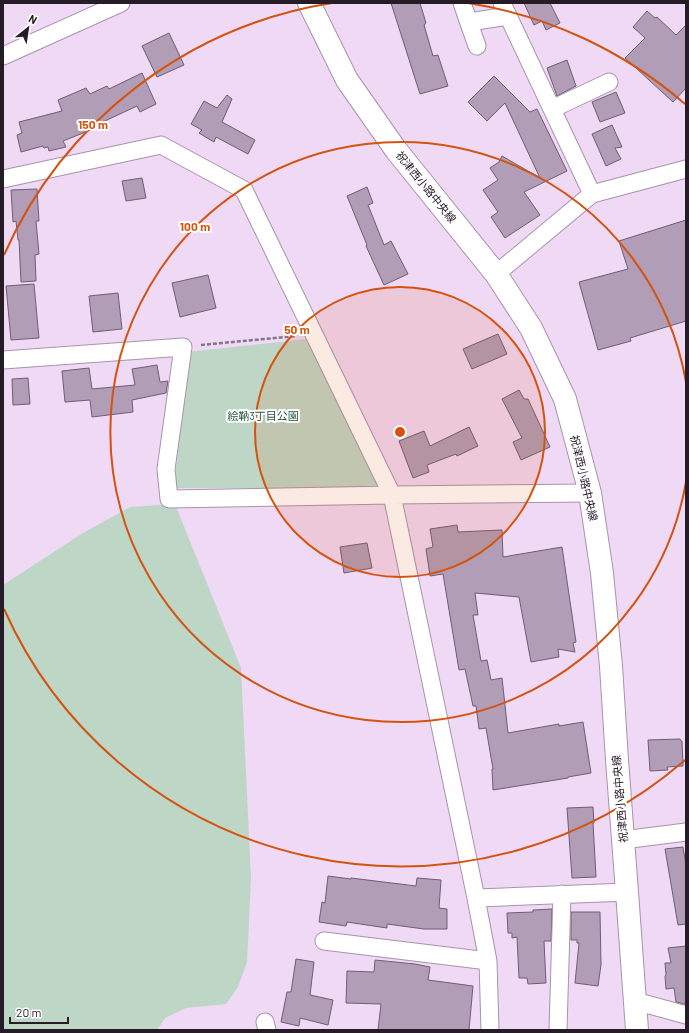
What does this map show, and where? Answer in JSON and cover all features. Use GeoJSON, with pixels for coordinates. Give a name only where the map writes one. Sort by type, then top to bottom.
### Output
{"type":"FeatureCollection","features":[{"type":"Feature","properties":{"kind":"main road","name":"祝津西小路中央線"},"geometry":{"type":"LineString","coordinates":[[309,3],[347,80],[396,150],[496,274],[530,328],[565,399],[590,493],[602,573],[611,666],[637,1030]]}},
{"type":"Feature","properties":{"kind":"street"},"geometry":{"type":"LineString","coordinates":[[3,56],[121,3]]}},
{"type":"Feature","properties":{"kind":"street"},"geometry":{"type":"LineString","coordinates":[[462,3],[477,46]]}},
{"type":"Feature","properties":{"kind":"street"},"geometry":{"type":"LineString","coordinates":[[469,22],[505,10],[592,194]]}},
{"type":"Feature","properties":{"kind":"street"},"geometry":{"type":"LineString","coordinates":[[552,110],[609,82]]}},
{"type":"Feature","properties":{"kind":"street"},"geometry":{"type":"LineString","coordinates":[[3,179],[161,145],[244,190],[392,496],[488,961],[490,1030]]}},
{"type":"Feature","properties":{"kind":"street"},"geometry":{"type":"LineString","coordinates":[[496,274],[592,194],[686,169]]}},
{"type":"Feature","properties":{"kind":"street"},"geometry":{"type":"LineString","coordinates":[[3,360],[183,347],[166,469],[169,499],[590,493]]}},
{"type":"Feature","properties":{"kind":"street"},"geometry":{"type":"LineString","coordinates":[[623,840],[686,832]]}},
{"type":"Feature","properties":{"kind":"street"},"geometry":{"type":"LineString","coordinates":[[476,898],[628,892]]}},
{"type":"Feature","properties":{"kind":"street"},"geometry":{"type":"LineString","coordinates":[[558,1030],[562,894]]}},
{"type":"Feature","properties":{"kind":"street"},"geometry":{"type":"LineString","coordinates":[[324,941],[488,961]]}},
{"type":"Feature","properties":{"kind":"street"},"geometry":{"type":"LineString","coordinates":[[635,1001],[686,1015]]}},
{"type":"Feature","properties":{"kind":"path"},"geometry":{"type":"LineString","coordinates":[[183,347],[315,335]]}},
{"type":"Feature","properties":{"kind":"green space","name":"絵靹3丁目公園"},"geometry":{"type":"Polygon","coordinates":[[[307,339],[378,488],[174,488],[187,352],[307,339]]]}},
{"type":"Feature","properties":{"kind":"green space"},"geometry":{"type":"Polygon","coordinates":[[[175,504],[241,668],[251,878],[247,962],[238,987],[226,1004],[186,1008],[165,1018],[157,1030],[3,1030],[3,585],[83,533],[130,507],[175,504]]]}},
{"type":"Feature","properties":{"kind":"building"},"geometry":{"type":"Polygon","coordinates":[[[391,3],[420,3],[426,23],[424,25],[433,56],[438,55],[448,86],[420,94],[391,3]]]}},
{"type":"Feature","properties":{"kind":"building"},"geometry":{"type":"Polygon","coordinates":[[[524,3],[550,3],[560,23],[546,30],[542,21],[534,25],[524,3]]]}},
{"type":"Feature","properties":{"kind":"building"},"geometry":{"type":"Polygon","coordinates":[[[647,11],[655,18],[657,17],[676,35],[686,25],[686,88],[673,102],[625,58],[645,38],[633,27],[647,11]]]}},
{"type":"Feature","properties":{"kind":"building"},"geometry":{"type":"Polygon","coordinates":[[[169,33],[184,65],[157,77],[142,46],[169,33]]]}},
{"type":"Feature","properties":{"kind":"building"},"geometry":{"type":"Polygon","coordinates":[[[567,60],[576,86],[557,96],[547,68],[567,60]]]}},
{"type":"Feature","properties":{"kind":"building"},"geometry":{"type":"Polygon","coordinates":[[[142,73],[156,104],[140,112],[137,106],[92,127],[93,129],[63,141],[66,147],[49,151],[48,147],[44,148],[43,146],[21,152],[17,135],[22,133],[19,122],[62,111],[58,100],[86,88],[90,94],[107,86],[109,89],[142,73]]]}},
{"type":"Feature","properties":{"kind":"building"},"geometry":{"type":"Polygon","coordinates":[[[494,76],[530,112],[537,109],[567,171],[524,192],[540,215],[505,238],[491,217],[498,212],[483,190],[498,180],[490,168],[499,162],[502,156],[540,178],[505,103],[487,121],[468,102],[494,76]]]}},
{"type":"Feature","properties":{"kind":"building"},"geometry":{"type":"Polygon","coordinates":[[[616,92],[625,113],[600,122],[592,102],[616,92]]]}},
{"type":"Feature","properties":{"kind":"building"},"geometry":{"type":"Polygon","coordinates":[[[227,95],[232,99],[222,122],[255,140],[248,154],[216,137],[214,142],[199,133],[202,130],[191,124],[204,101],[217,108],[227,95]]]}},
{"type":"Feature","properties":{"kind":"building"},"geometry":{"type":"Polygon","coordinates":[[[612,125],[622,147],[615,148],[621,159],[606,166],[592,134],[612,125]]]}},
{"type":"Feature","properties":{"kind":"building"},"geometry":{"type":"Polygon","coordinates":[[[142,178],[146,198],[126,201],[122,181],[142,178]]]}},
{"type":"Feature","properties":{"kind":"building"},"geometry":{"type":"Polygon","coordinates":[[[367,187],[373,203],[368,205],[384,245],[391,241],[408,274],[384,285],[366,246],[367,245],[347,196],[367,187]]]}},
{"type":"Feature","properties":{"kind":"building"},"geometry":{"type":"Polygon","coordinates":[[[37,189],[39,221],[36,221],[39,254],[35,255],[36,281],[21,282],[19,240],[16,221],[13,222],[11,190],[37,189]]]}},
{"type":"Feature","properties":{"kind":"building"},"geometry":{"type":"Polygon","coordinates":[[[686,220],[686,321],[630,338],[631,341],[598,350],[579,282],[628,269],[619,241],[686,220]]]}},
{"type":"Feature","properties":{"kind":"building"},"geometry":{"type":"Polygon","coordinates":[[[208,275],[216,308],[180,317],[172,283],[208,275]]]}},
{"type":"Feature","properties":{"kind":"building"},"geometry":{"type":"Polygon","coordinates":[[[34,284],[39,338],[11,340],[6,286],[34,284]]]}},
{"type":"Feature","properties":{"kind":"building"},"geometry":{"type":"Polygon","coordinates":[[[118,293],[122,329],[93,332],[89,296],[118,293]]]}},
{"type":"Feature","properties":{"kind":"building"},"geometry":{"type":"Polygon","coordinates":[[[498,334],[507,354],[472,369],[463,349],[498,334]]]}},
{"type":"Feature","properties":{"kind":"building"},"geometry":{"type":"Polygon","coordinates":[[[157,365],[160,382],[168,381],[166,393],[132,400],[133,412],[92,417],[90,400],[65,402],[62,371],[89,368],[92,389],[135,385],[132,369],[157,365]]]}},
{"type":"Feature","properties":{"kind":"building"},"geometry":{"type":"Polygon","coordinates":[[[28,378],[30,404],[13,405],[12,379],[28,378]]]}},
{"type":"Feature","properties":{"kind":"building"},"geometry":{"type":"Polygon","coordinates":[[[519,390],[524,399],[528,399],[550,447],[521,460],[513,442],[522,438],[502,399],[519,390]]]}},
{"type":"Feature","properties":{"kind":"building"},"geometry":{"type":"Polygon","coordinates":[[[469,427],[478,446],[457,456],[456,454],[427,465],[429,472],[413,478],[399,441],[424,431],[430,446],[469,427]]]}},
{"type":"Feature","properties":{"kind":"building"},"geometry":{"type":"Polygon","coordinates":[[[457,525],[458,532],[502,530],[503,557],[562,547],[576,642],[573,643],[575,652],[558,649],[559,657],[531,662],[519,597],[475,593],[478,615],[473,615],[481,661],[487,660],[491,680],[502,678],[508,733],[559,724],[559,726],[583,722],[591,773],[493,790],[493,769],[486,728],[479,729],[476,706],[473,706],[465,669],[459,670],[443,574],[430,576],[426,549],[433,547],[430,529],[457,525]]]}},
{"type":"Feature","properties":{"kind":"building"},"geometry":{"type":"Polygon","coordinates":[[[367,543],[372,568],[344,573],[340,547],[367,543]]]}},
{"type":"Feature","properties":{"kind":"building"},"geometry":{"type":"Polygon","coordinates":[[[680,739],[682,741],[683,766],[667,767],[668,770],[650,771],[648,740],[680,739]]]}},
{"type":"Feature","properties":{"kind":"building"},"geometry":{"type":"Polygon","coordinates":[[[593,807],[596,877],[572,878],[567,808],[593,807]]]}},
{"type":"Feature","properties":{"kind":"building"},"geometry":{"type":"Polygon","coordinates":[[[683,847],[686,865],[686,924],[678,925],[665,849],[683,847]]]}},
{"type":"Feature","properties":{"kind":"building"},"geometry":{"type":"Polygon","coordinates":[[[328,876],[416,886],[417,878],[441,880],[439,908],[447,909],[447,929],[424,929],[387,924],[387,928],[347,922],[346,926],[319,922],[322,902],[325,903],[328,876]]]}},
{"type":"Feature","properties":{"kind":"building"},"geometry":{"type":"Polygon","coordinates":[[[552,909],[551,941],[544,941],[546,983],[528,984],[527,978],[519,978],[517,937],[512,938],[512,933],[508,933],[507,913],[533,912],[533,910],[552,909]]]}},
{"type":"Feature","properties":{"kind":"building"},"geometry":{"type":"Polygon","coordinates":[[[571,912],[600,912],[601,965],[598,986],[575,983],[579,943],[577,943],[577,940],[571,940],[571,912]]]}},
{"type":"Feature","properties":{"kind":"building"},"geometry":{"type":"Polygon","coordinates":[[[686,946],[686,1004],[684,1004],[676,1002],[674,988],[666,989],[665,963],[671,963],[668,948],[686,946]]]}},
{"type":"Feature","properties":{"kind":"building"},"geometry":{"type":"Polygon","coordinates":[[[296,959],[314,962],[310,995],[333,1000],[328,1025],[300,1018],[299,1026],[281,1022],[287,992],[291,992],[296,959]]]}},
{"type":"Feature","properties":{"kind":"building"},"geometry":{"type":"Polygon","coordinates":[[[375,960],[430,967],[428,980],[473,986],[469,1030],[378,1030],[381,1004],[346,1003],[347,971],[374,972],[375,960]]]}}]}
